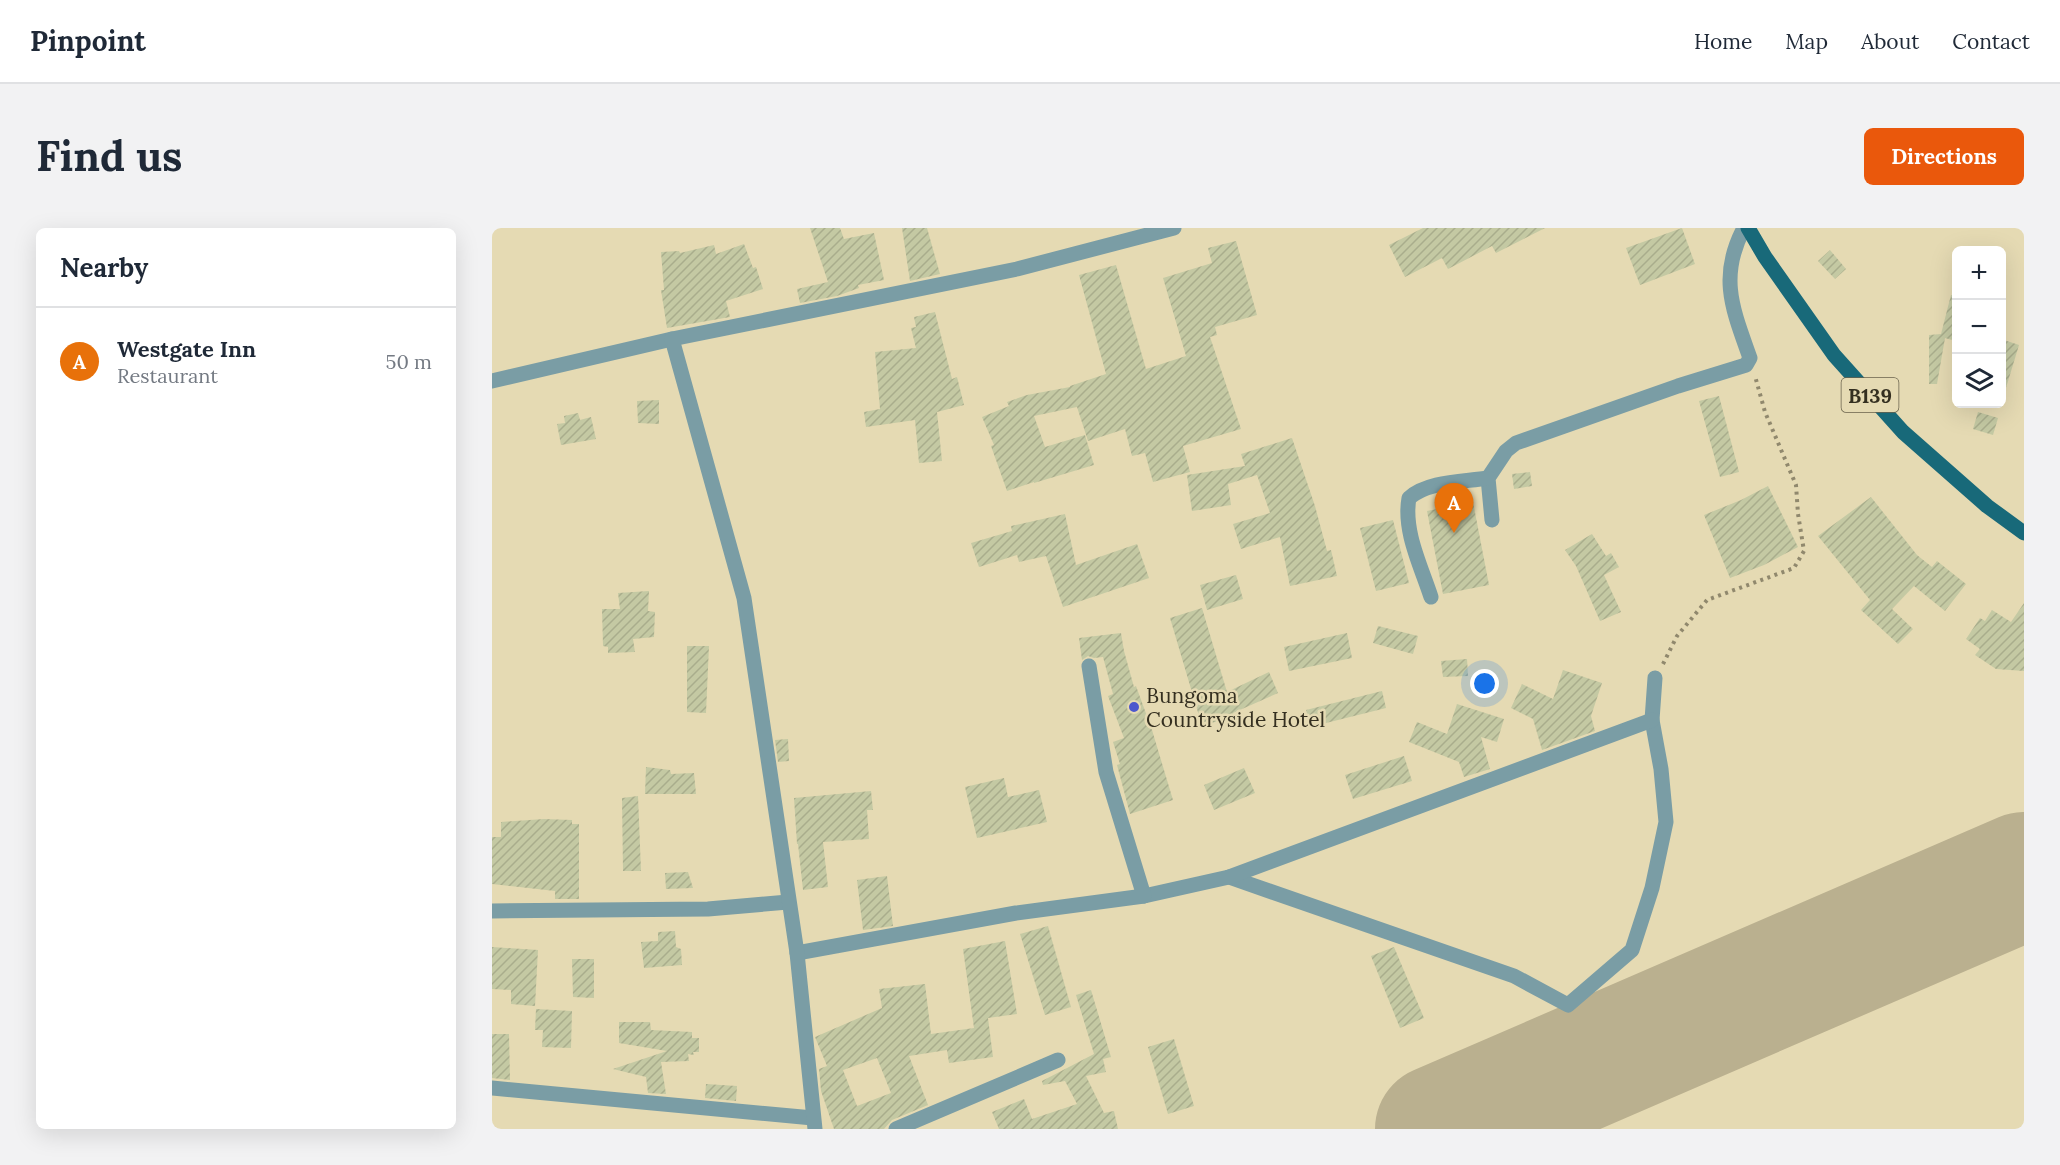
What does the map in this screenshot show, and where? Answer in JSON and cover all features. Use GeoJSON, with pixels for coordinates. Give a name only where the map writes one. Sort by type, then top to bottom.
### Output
{"type":"FeatureCollection","features":[{"type":"Feature","properties":{"kind":"main road","name":"B139"},"geometry":{"type":"LineString","coordinates":[[1746,228],[1834,355],[1903,432],[1988,506],[2024,533]]}},
{"type":"Feature","properties":{"kind":"street"},"geometry":{"type":"LineString","coordinates":[[492,381],[672,339],[1017,269],[1174,228]]}},
{"type":"Feature","properties":{"kind":"street"},"geometry":{"type":"LineString","coordinates":[[1492,520],[1488,478],[1506,451],[1516,443],[1678,386],[1746,365],[1750,358],[1733,311],[1729,276],[1733,247],[1746,228]]}},
{"type":"Feature","properties":{"kind":"street"},"geometry":{"type":"LineString","coordinates":[[492,1088],[814,1123],[797,953],[744,598],[672,339]]}},
{"type":"Feature","properties":{"kind":"street"},"geometry":{"type":"LineString","coordinates":[[1431,597],[1408,527],[1408,498],[1430,487],[1488,478]]}},
{"type":"Feature","properties":{"kind":"street"},"geometry":{"type":"LineString","coordinates":[[1089,666],[1106,772],[1144,896]]}},
{"type":"Feature","properties":{"kind":"street"},"geometry":{"type":"LineString","coordinates":[[1229,877],[1514,976],[1568,1005],[1632,950],[1652,888],[1666,822],[1661,769],[1652,720],[1655,678]]}},
{"type":"Feature","properties":{"kind":"street"},"geometry":{"type":"LineString","coordinates":[[797,953],[1016,914],[1144,896],[1229,877],[1652,720]]}},
{"type":"Feature","properties":{"kind":"street"},"geometry":{"type":"LineString","coordinates":[[492,911],[708,909],[789,902]]}},
{"type":"Feature","properties":{"kind":"street"},"geometry":{"type":"LineString","coordinates":[[896,1129],[1058,1060]]}},
{"type":"Feature","properties":{"kind":"path"},"geometry":{"type":"LineString","coordinates":[[1655,678],[1677,636],[1707,600],[1794,568],[1803,551],[1796,485],[1765,412],[1750,358]]}},
{"type":"Feature","properties":{"kind":"building"},"geometry":{"type":"Polygon","coordinates":[[[810,228],[840,228],[844,239],[874,233],[884,280],[858,285],[859,288],[837,296],[800,303],[797,289],[828,282],[810,228]]]}},
{"type":"Feature","properties":{"kind":"building"},"geometry":{"type":"Polygon","coordinates":[[[902,228],[927,228],[940,274],[910,281],[902,228]]]}},
{"type":"Feature","properties":{"kind":"building"},"geometry":{"type":"Polygon","coordinates":[[[1423,228],[1545,228],[1496,253],[1492,246],[1448,269],[1442,258],[1405,277],[1389,245],[1423,228]]]}},
{"type":"Feature","properties":{"kind":"building"},"geometry":{"type":"Polygon","coordinates":[[[1682,228],[1695,264],[1640,285],[1626,248],[1682,228]]]}},
{"type":"Feature","properties":{"kind":"building"},"geometry":{"type":"Polygon","coordinates":[[[1236,241],[1257,315],[1215,327],[1217,335],[1210,337],[1241,429],[1183,446],[1190,472],[1153,482],[1145,453],[1132,456],[1125,429],[1088,441],[1077,407],[1034,416],[1045,447],[1085,435],[1094,465],[1007,491],[991,446],[994,445],[982,417],[1009,406],[1007,402],[1027,395],[1070,387],[1106,374],[1079,275],[1116,265],[1146,369],[1186,356],[1163,278],[1212,263],[1208,248],[1236,241]]]}},
{"type":"Feature","properties":{"kind":"building"},"geometry":{"type":"Polygon","coordinates":[[[744,244],[753,268],[756,267],[763,289],[726,301],[730,317],[667,328],[661,290],[664,290],[661,252],[679,251],[680,253],[714,245],[716,254],[744,244]]]}},
{"type":"Feature","properties":{"kind":"building"},"geometry":{"type":"Polygon","coordinates":[[[1830,250],[1846,269],[1835,279],[1818,261],[1830,250]]]}},
{"type":"Feature","properties":{"kind":"building"},"geometry":{"type":"Polygon","coordinates":[[[1952,295],[1952,340],[1945,338],[1937,384],[1929,384],[1929,335],[1941,334],[1952,295]]]}},
{"type":"Feature","properties":{"kind":"building"},"geometry":{"type":"Polygon","coordinates":[[[935,312],[952,379],[957,377],[964,405],[937,412],[942,461],[919,463],[915,420],[866,427],[864,412],[880,409],[875,352],[916,348],[911,328],[916,327],[914,317],[935,312]]]}},
{"type":"Feature","properties":{"kind":"building"},"geometry":{"type":"Polygon","coordinates":[[[2006,341],[2019,345],[2006,388],[2006,341]]]}},
{"type":"Feature","properties":{"kind":"building"},"geometry":{"type":"Polygon","coordinates":[[[1719,396],[1739,472],[1720,477],[1699,401],[1719,396]]]}},
{"type":"Feature","properties":{"kind":"building"},"geometry":{"type":"Polygon","coordinates":[[[659,400],[659,424],[638,423],[637,401],[659,400]]]}},
{"type":"Feature","properties":{"kind":"building"},"geometry":{"type":"Polygon","coordinates":[[[1978,412],[1998,418],[1993,435],[1973,429],[1978,412]]]}},
{"type":"Feature","properties":{"kind":"building"},"geometry":{"type":"Polygon","coordinates":[[[578,413],[580,420],[591,417],[596,439],[561,445],[557,424],[565,423],[564,416],[578,413]]]}},
{"type":"Feature","properties":{"kind":"building"},"geometry":{"type":"Polygon","coordinates":[[[1292,438],[1315,506],[1327,551],[1331,550],[1337,576],[1290,586],[1280,537],[1241,549],[1233,524],[1270,513],[1257,475],[1228,484],[1231,505],[1192,511],[1187,475],[1245,466],[1241,454],[1292,438]]]}},
{"type":"Feature","properties":{"kind":"building"},"geometry":{"type":"Polygon","coordinates":[[[1530,472],[1532,486],[1514,489],[1512,474],[1530,472]]]}},
{"type":"Feature","properties":{"kind":"building"},"geometry":{"type":"Polygon","coordinates":[[[1768,486],[1798,547],[1764,565],[1730,578],[1704,515],[1768,486]]]}},
{"type":"Feature","properties":{"kind":"building"},"geometry":{"type":"Polygon","coordinates":[[[1871,497],[1917,555],[1932,567],[1937,561],[1966,584],[1945,611],[1914,586],[1892,609],[1913,629],[1898,644],[1861,610],[1870,600],[1818,536],[1871,497]]]}},
{"type":"Feature","properties":{"kind":"building"},"geometry":{"type":"Polygon","coordinates":[[[1473,502],[1489,585],[1443,594],[1427,511],[1473,502]]]}},
{"type":"Feature","properties":{"kind":"building"},"geometry":{"type":"Polygon","coordinates":[[[1065,514],[1076,565],[1137,544],[1149,578],[1063,607],[1046,556],[1019,562],[1017,555],[979,567],[971,543],[1012,531],[1011,526],[1065,514]]]}},
{"type":"Feature","properties":{"kind":"building"},"geometry":{"type":"Polygon","coordinates":[[[1393,520],[1409,583],[1376,591],[1360,528],[1393,520]]]}},
{"type":"Feature","properties":{"kind":"building"},"geometry":{"type":"Polygon","coordinates":[[[1592,534],[1606,556],[1611,553],[1619,567],[1604,575],[1621,612],[1600,621],[1576,566],[1565,550],[1592,534]]]}},
{"type":"Feature","properties":{"kind":"building"},"geometry":{"type":"Polygon","coordinates":[[[1236,575],[1243,599],[1207,610],[1200,585],[1236,575]]]}},
{"type":"Feature","properties":{"kind":"building"},"geometry":{"type":"Polygon","coordinates":[[[649,591],[648,611],[655,612],[654,637],[633,639],[635,652],[608,653],[608,647],[603,646],[602,609],[620,609],[618,593],[649,591]]]}},
{"type":"Feature","properties":{"kind":"building"},"geometry":{"type":"Polygon","coordinates":[[[2024,603],[2024,671],[1996,669],[1975,655],[1980,649],[1966,639],[1980,618],[1985,621],[1992,610],[2011,622],[2024,603]]]}},
{"type":"Feature","properties":{"kind":"building"},"geometry":{"type":"Polygon","coordinates":[[[1202,608],[1227,692],[1269,672],[1278,693],[1233,713],[1234,716],[1202,726],[1170,618],[1202,608]]]}},
{"type":"Feature","properties":{"kind":"building"},"geometry":{"type":"Polygon","coordinates":[[[1378,626],[1418,636],[1413,654],[1373,643],[1378,626]]]}},
{"type":"Feature","properties":{"kind":"building"},"geometry":{"type":"Polygon","coordinates":[[[1121,633],[1134,687],[1136,686],[1152,730],[1173,800],[1130,814],[1113,742],[1124,738],[1108,696],[1113,694],[1103,657],[1088,656],[1082,660],[1079,638],[1121,633]]]}},
{"type":"Feature","properties":{"kind":"building"},"geometry":{"type":"Polygon","coordinates":[[[1347,633],[1352,658],[1289,671],[1284,647],[1347,633]]]}},
{"type":"Feature","properties":{"kind":"building"},"geometry":{"type":"Polygon","coordinates":[[[687,646],[709,646],[706,713],[687,712],[687,646]]]}},
{"type":"Feature","properties":{"kind":"building"},"geometry":{"type":"Polygon","coordinates":[[[1467,659],[1468,676],[1443,677],[1441,661],[1467,659]]]}},
{"type":"Feature","properties":{"kind":"building"},"geometry":{"type":"Polygon","coordinates":[[[1563,670],[1602,683],[1591,716],[1595,731],[1542,750],[1533,719],[1511,708],[1522,684],[1553,699],[1563,670]]]}},
{"type":"Feature","properties":{"kind":"building"},"geometry":{"type":"Polygon","coordinates":[[[1382,691],[1386,708],[1310,727],[1306,710],[1382,691]]]}},
{"type":"Feature","properties":{"kind":"building"},"geometry":{"type":"Polygon","coordinates":[[[1457,704],[1504,719],[1497,742],[1481,737],[1490,769],[1464,777],[1459,762],[1409,742],[1417,722],[1447,734],[1457,704]]]}},
{"type":"Feature","properties":{"kind":"building"},"geometry":{"type":"Polygon","coordinates":[[[788,739],[789,761],[778,762],[775,740],[788,739]]]}},
{"type":"Feature","properties":{"kind":"building"},"geometry":{"type":"Polygon","coordinates":[[[1404,756],[1412,781],[1353,799],[1345,775],[1404,756]]]}},
{"type":"Feature","properties":{"kind":"building"},"geometry":{"type":"Polygon","coordinates":[[[646,767],[670,770],[671,774],[694,773],[696,794],[645,794],[646,767]]]}},
{"type":"Feature","properties":{"kind":"building"},"geometry":{"type":"Polygon","coordinates":[[[1244,768],[1255,793],[1214,810],[1204,785],[1244,768]]]}},
{"type":"Feature","properties":{"kind":"building"},"geometry":{"type":"Polygon","coordinates":[[[1004,778],[1008,797],[1039,790],[1047,822],[977,838],[965,787],[1004,778]]]}},
{"type":"Feature","properties":{"kind":"building"},"geometry":{"type":"Polygon","coordinates":[[[871,791],[873,810],[867,810],[869,839],[823,842],[828,887],[803,890],[794,798],[871,791]]]}},
{"type":"Feature","properties":{"kind":"building"},"geometry":{"type":"Polygon","coordinates":[[[638,796],[641,871],[623,871],[622,798],[638,796]]]}},
{"type":"Feature","properties":{"kind":"building"},"geometry":{"type":"Polygon","coordinates":[[[572,820],[572,824],[579,824],[579,899],[555,899],[555,891],[492,884],[492,837],[501,837],[501,822],[572,820]]]}},
{"type":"Feature","properties":{"kind":"building"},"geometry":{"type":"Polygon","coordinates":[[[688,872],[693,888],[666,889],[665,873],[688,872]]]}},
{"type":"Feature","properties":{"kind":"building"},"geometry":{"type":"Polygon","coordinates":[[[887,876],[893,926],[863,930],[857,880],[887,876]]]}},
{"type":"Feature","properties":{"kind":"building"},"geometry":{"type":"Polygon","coordinates":[[[1048,926],[1071,1007],[1045,1015],[1020,934],[1048,926]]]}},
{"type":"Feature","properties":{"kind":"building"},"geometry":{"type":"Polygon","coordinates":[[[675,931],[676,947],[681,949],[682,965],[644,968],[641,942],[658,941],[658,932],[675,931]]]}},
{"type":"Feature","properties":{"kind":"building"},"geometry":{"type":"Polygon","coordinates":[[[1005,941],[1017,1014],[988,1018],[993,1057],[949,1063],[947,1050],[909,1056],[928,1105],[892,1120],[884,1129],[834,1129],[821,1091],[819,1069],[827,1066],[815,1037],[882,1008],[879,989],[925,984],[931,1034],[974,1028],[963,949],[1005,941]],[[877,1058],[843,1070],[857,1106],[891,1093],[877,1058]]]}},
{"type":"Feature","properties":{"kind":"building"},"geometry":{"type":"Polygon","coordinates":[[[492,947],[538,950],[535,1006],[511,1004],[511,990],[492,989],[492,947]]]}},
{"type":"Feature","properties":{"kind":"building"},"geometry":{"type":"Polygon","coordinates":[[[1394,947],[1424,1018],[1400,1028],[1371,956],[1394,947]]]}},
{"type":"Feature","properties":{"kind":"building"},"geometry":{"type":"Polygon","coordinates":[[[572,959],[594,959],[594,998],[573,997],[572,959]]]}},
{"type":"Feature","properties":{"kind":"building"},"geometry":{"type":"Polygon","coordinates":[[[1091,990],[1111,1057],[1103,1059],[1106,1072],[1086,1076],[1104,1113],[1114,1111],[1118,1129],[999,1129],[992,1112],[1024,1099],[1032,1119],[1077,1104],[1065,1081],[1043,1085],[1042,1081],[1094,1054],[1076,995],[1091,990]]]}},
{"type":"Feature","properties":{"kind":"building"},"geometry":{"type":"Polygon","coordinates":[[[536,1009],[572,1011],[571,1048],[542,1047],[543,1030],[535,1030],[536,1009]]]}},
{"type":"Feature","properties":{"kind":"building"},"geometry":{"type":"Polygon","coordinates":[[[619,1022],[650,1022],[651,1030],[692,1032],[692,1038],[699,1038],[699,1052],[693,1052],[694,1055],[688,1054],[689,1061],[661,1062],[666,1094],[648,1093],[646,1077],[613,1069],[667,1051],[619,1043],[619,1022]]]}},
{"type":"Feature","properties":{"kind":"building"},"geometry":{"type":"Polygon","coordinates":[[[492,1034],[509,1034],[510,1080],[492,1078],[492,1034]]]}},
{"type":"Feature","properties":{"kind":"building"},"geometry":{"type":"Polygon","coordinates":[[[1174,1039],[1194,1106],[1168,1114],[1148,1047],[1174,1039]]]}},
{"type":"Feature","properties":{"kind":"building"},"geometry":{"type":"Polygon","coordinates":[[[706,1084],[737,1086],[736,1101],[705,1098],[706,1084]]]}},
{"type":"Feature","properties":{"kind":"runway"},"geometry":{"type":"LineString","coordinates":[[1439,1129],[2024,876]]}},
{"type":"Feature","properties":{"kind":"place","name":"Westgate Inn"},"geometry":{"type":"Point","coordinates":[1454,533]}},
{"type":"Feature","properties":{"kind":"place","name":"Bungoma Countryside Hotel"},"geometry":{"type":"Point","coordinates":[1134,707]}}]}
